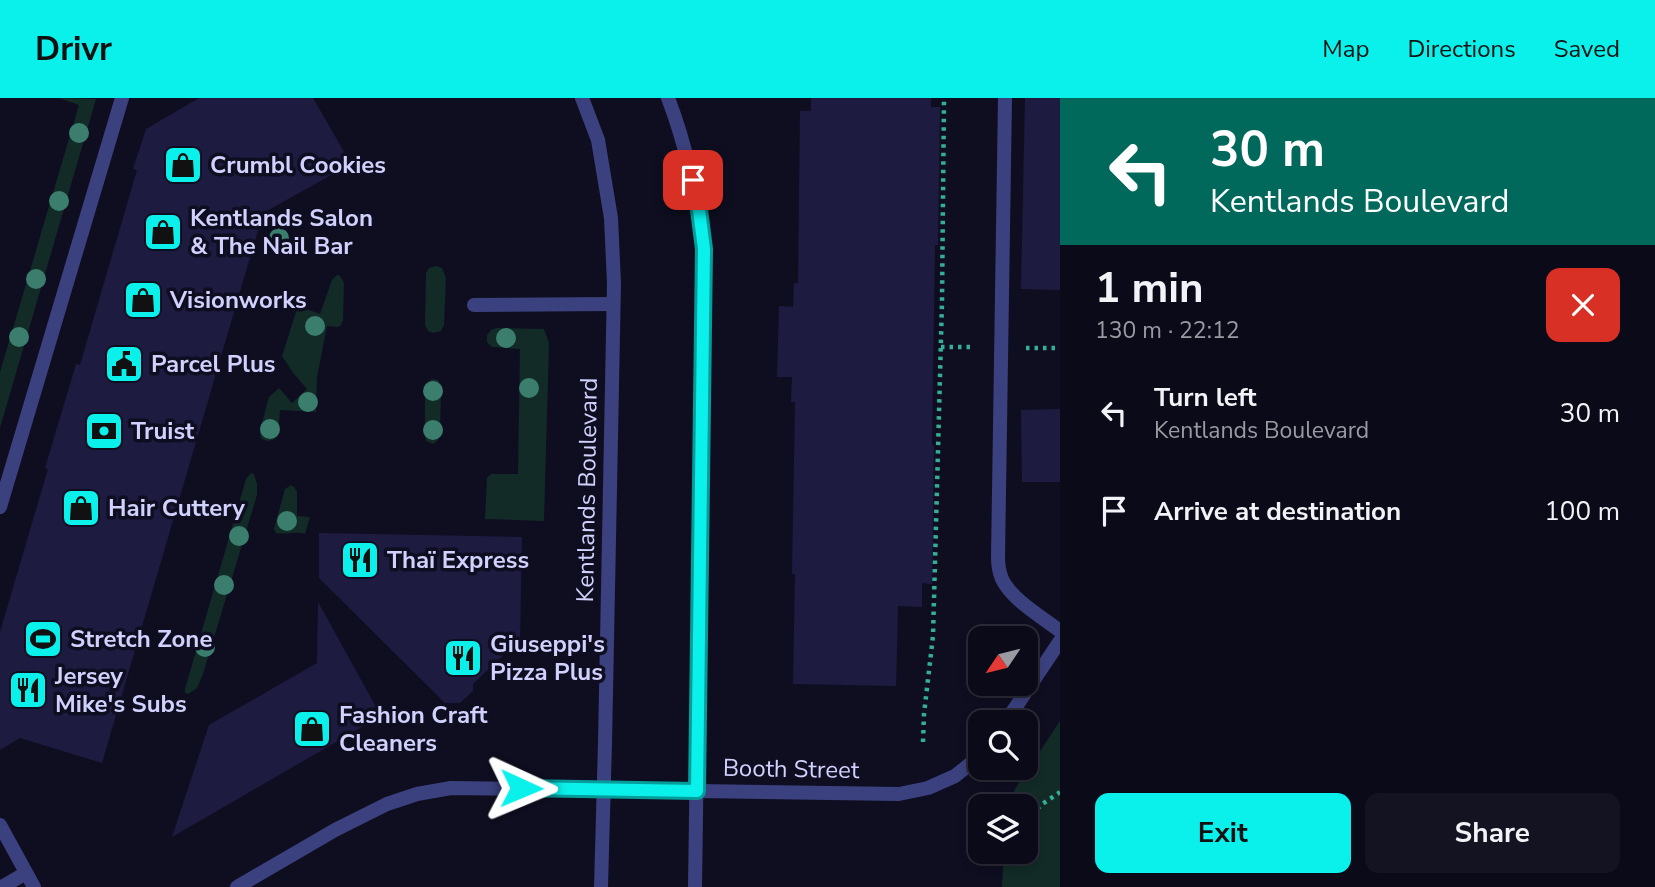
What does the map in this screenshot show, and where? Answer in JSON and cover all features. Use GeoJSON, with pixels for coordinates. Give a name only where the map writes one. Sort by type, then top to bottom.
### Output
{"type":"FeatureCollection","features":[{"type":"Feature","properties":{"kind":"street"},"geometry":{"type":"LineString","coordinates":[[0,507],[122,98]]}},
{"type":"Feature","properties":{"kind":"street","name":"Kentlands Boulevard"},"geometry":{"type":"LineString","coordinates":[[582,98],[598,140],[611,218],[613,304],[601,887]]}},
{"type":"Feature","properties":{"kind":"street"},"geometry":{"type":"LineString","coordinates":[[668,98],[688,158],[698,202],[704,249],[695,887]]}},
{"type":"Feature","properties":{"kind":"street"},"geometry":{"type":"LineString","coordinates":[[1005,98],[998,557],[1002,579],[1008,589],[1060,631]]}},
{"type":"Feature","properties":{"kind":"street"},"geometry":{"type":"LineString","coordinates":[[474,305],[613,304]]}},
{"type":"Feature","properties":{"kind":"street"},"geometry":{"type":"LineString","coordinates":[[1014,710],[1060,641]]}},
{"type":"Feature","properties":{"kind":"street","name":"Booth Street"},"geometry":{"type":"LineString","coordinates":[[237,887],[335,830],[387,804],[417,794],[451,788],[899,793],[928,788],[955,776],[968,765]]}},
{"type":"Feature","properties":{"kind":"street"},"geometry":{"type":"LineString","coordinates":[[0,825],[34,887]]}},
{"type":"Feature","properties":{"kind":"street"},"geometry":{"type":"LineString","coordinates":[[2,887],[26,873]]}},
{"type":"Feature","properties":{"kind":"path"},"geometry":{"type":"LineString","coordinates":[[923,742],[933,636],[942,302],[944,98]]}},
{"type":"Feature","properties":{"kind":"path"},"geometry":{"type":"LineString","coordinates":[[1038,808],[1060,792]]}},
{"type":"Feature","properties":{"kind":"green space"},"geometry":{"type":"Polygon","coordinates":[[[59,98],[96,99],[0,428],[0,372],[79,105],[59,98]]]}},
{"type":"Feature","properties":{"kind":"green space"},"geometry":{"type":"Polygon","coordinates":[[[429,268],[442,268],[446,278],[444,325],[441,331],[433,333],[428,331],[425,325],[426,273],[429,268]]]}},
{"type":"Feature","properties":{"kind":"green space"},"geometry":{"type":"Polygon","coordinates":[[[337,275],[344,283],[343,320],[338,327],[327,326],[317,377],[316,412],[280,410],[278,436],[267,441],[261,438],[260,431],[269,397],[279,388],[292,403],[307,389],[282,356],[298,306],[320,314],[332,280],[337,275]]]}},
{"type":"Feature","properties":{"kind":"green space"},"geometry":{"type":"Polygon","coordinates":[[[497,328],[544,329],[549,343],[544,521],[485,519],[487,478],[491,474],[518,474],[520,349],[492,347],[487,342],[487,335],[497,328]]]}},
{"type":"Feature","properties":{"kind":"green space"},"geometry":{"type":"Polygon","coordinates":[[[432,379],[438,380],[441,386],[440,436],[433,444],[426,441],[425,435],[425,384],[432,379]]]}},
{"type":"Feature","properties":{"kind":"green space"},"geometry":{"type":"Polygon","coordinates":[[[251,473],[254,474],[257,484],[257,495],[203,674],[197,688],[188,694],[185,689],[246,479],[251,473]]]}},
{"type":"Feature","properties":{"kind":"green space"},"geometry":{"type":"Polygon","coordinates":[[[291,485],[297,492],[297,516],[310,517],[305,534],[276,533],[274,529],[285,489],[291,485]]]}},
{"type":"Feature","properties":{"kind":"green space"},"geometry":{"type":"Polygon","coordinates":[[[1060,721],[1060,887],[1002,887],[1003,864],[1038,864],[1038,794],[1013,794],[1021,780],[1038,780],[1038,754],[1060,721]]]}},
{"type":"Feature","properties":{"kind":"building"},"geometry":{"type":"Polygon","coordinates":[[[199,98],[313,98],[351,164],[263,213],[102,763],[20,738],[0,750],[0,632],[48,469],[45,468],[76,364],[80,365],[137,170],[133,169],[146,129],[199,98]]]}},
{"type":"Feature","properties":{"kind":"building"},"geometry":{"type":"Polygon","coordinates":[[[811,98],[931,98],[931,107],[940,107],[938,245],[935,245],[932,584],[922,583],[922,607],[898,606],[896,686],[793,684],[795,402],[791,402],[792,377],[777,377],[779,306],[793,307],[794,283],[798,283],[800,111],[811,111],[811,98]]]}},
{"type":"Feature","properties":{"kind":"building"},"geometry":{"type":"Polygon","coordinates":[[[1025,98],[1060,98],[1060,290],[1021,289],[1025,98]]]}},
{"type":"Feature","properties":{"kind":"building"},"geometry":{"type":"Polygon","coordinates":[[[1060,409],[1060,482],[1022,482],[1021,410],[1060,409]]]}},
{"type":"Feature","properties":{"kind":"building"},"geometry":{"type":"Polygon","coordinates":[[[319,533],[522,537],[520,639],[473,684],[473,691],[460,703],[445,703],[319,578],[319,533]]]}},
{"type":"Feature","properties":{"kind":"building"},"geometry":{"type":"Polygon","coordinates":[[[318,602],[381,716],[172,837],[209,725],[317,663],[318,602]]]}},
{"type":"Feature","properties":{"kind":"place","name":"Crumbl Cookies"},"geometry":{"type":"Point","coordinates":[183,165]}},
{"type":"Feature","properties":{"kind":"place","name":"Kentlands Salon & The Nail Bar"},"geometry":{"type":"Point","coordinates":[163,232]}},
{"type":"Feature","properties":{"kind":"place","name":"Visionworks"},"geometry":{"type":"Point","coordinates":[143,300]}},
{"type":"Feature","properties":{"kind":"place","name":"Parcel Plus"},"geometry":{"type":"Point","coordinates":[124,364]}},
{"type":"Feature","properties":{"kind":"place","name":"Truist"},"geometry":{"type":"Point","coordinates":[104,431]}},
{"type":"Feature","properties":{"kind":"place","name":"Hair Cuttery"},"geometry":{"type":"Point","coordinates":[81,508]}},
{"type":"Feature","properties":{"kind":"place","name":"Thaï Express"},"geometry":{"type":"Point","coordinates":[360,560]}},
{"type":"Feature","properties":{"kind":"place","name":"Stretch Zone"},"geometry":{"type":"Point","coordinates":[43,639]}},
{"type":"Feature","properties":{"kind":"place","name":"Giuseppi's Pizza Plus"},"geometry":{"type":"Point","coordinates":[463,658]}},
{"type":"Feature","properties":{"kind":"place","name":"Jersey Mike's Subs"},"geometry":{"type":"Point","coordinates":[28,690]}},
{"type":"Feature","properties":{"kind":"place","name":"Fashion Craft Cleaners"},"geometry":{"type":"Point","coordinates":[312,729]}},
{"type":"Feature","properties":{"kind":"route"},"geometry":{"type":"LineString","coordinates":[[521,788],[697,791],[704,249],[693,180]]}}]}
